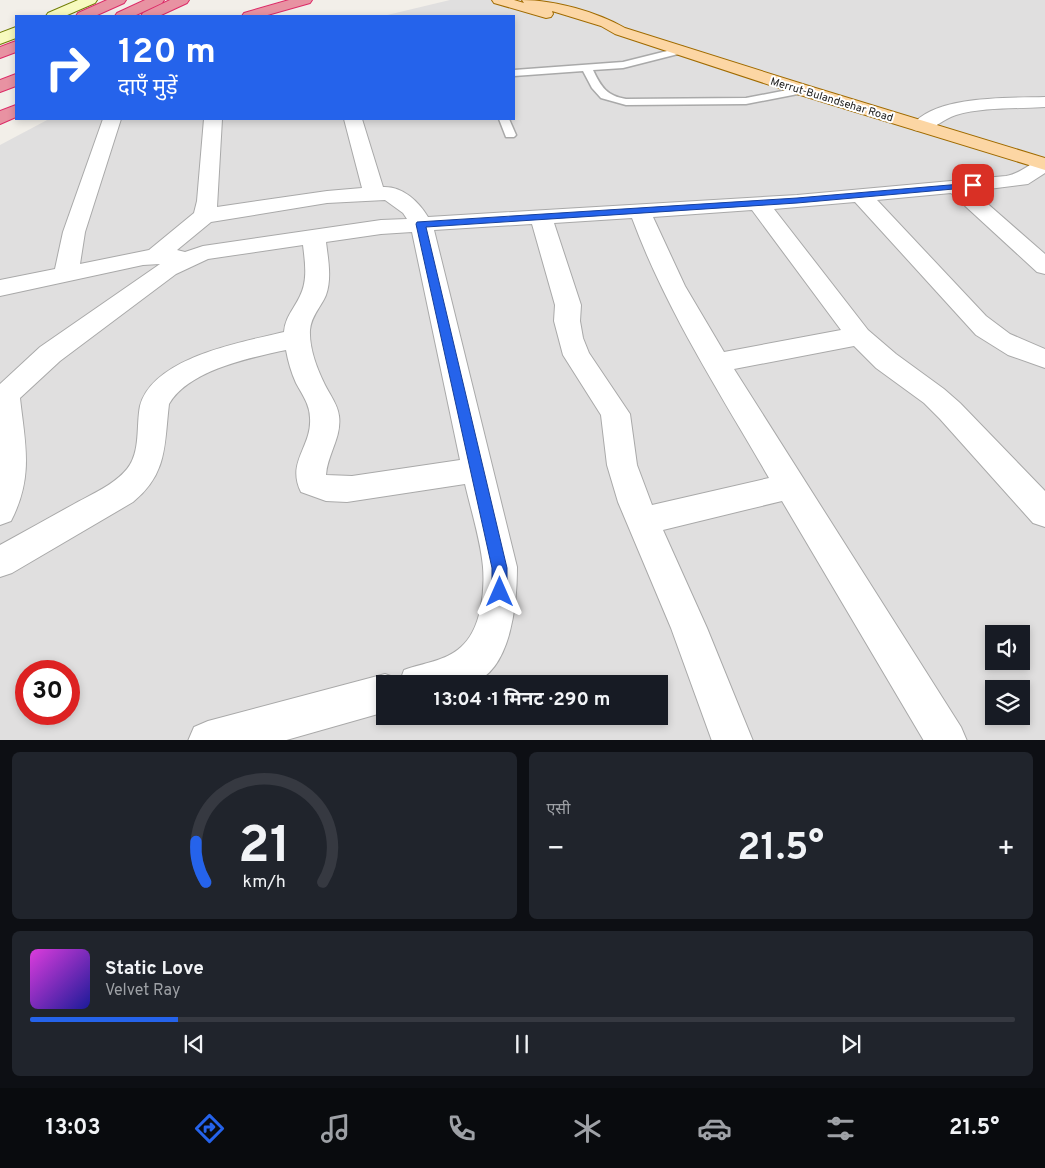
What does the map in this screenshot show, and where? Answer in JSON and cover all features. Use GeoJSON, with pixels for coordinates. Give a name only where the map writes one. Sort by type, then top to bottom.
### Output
{"type":"FeatureCollection","features":[{"type":"Feature","properties":{"kind":"highway"},"geometry":{"type":"LineString","coordinates":[[85,15],[119,0]]}},
{"type":"Feature","properties":{"kind":"highway"},"geometry":{"type":"LineString","coordinates":[[124,15],[157,0]]}},
{"type":"Feature","properties":{"kind":"highway"},"geometry":{"type":"LineString","coordinates":[[150,15],[182,0]]}},
{"type":"Feature","properties":{"kind":"highway"},"geometry":{"type":"LineString","coordinates":[[253,15],[306,0]]}},
{"type":"Feature","properties":{"kind":"highway"},"geometry":{"type":"LineString","coordinates":[[0,53],[15,46]]}},
{"type":"Feature","properties":{"kind":"highway"},"geometry":{"type":"LineString","coordinates":[[0,73],[15,66]]}},
{"type":"Feature","properties":{"kind":"highway"},"geometry":{"type":"LineString","coordinates":[[0,87],[15,80]]}},
{"type":"Feature","properties":{"kind":"highway"},"geometry":{"type":"LineString","coordinates":[[0,118],[15,110]]}},
{"type":"Feature","properties":{"kind":"main road","name":"Merrut-Bulandsehar Road"},"geometry":{"type":"LineString","coordinates":[[499,0],[593,29],[620,31]]}},
{"type":"Feature","properties":{"kind":"main road","name":"Merrut-Bulandsehar Road"},"geometry":{"type":"LineString","coordinates":[[529,0],[606,23],[620,31],[803,90],[1045,164]]}},
{"type":"Feature","properties":{"kind":"street"},"geometry":{"type":"LineString","coordinates":[[55,15],[90,0]]}},
{"type":"Feature","properties":{"kind":"street"},"geometry":{"type":"LineString","coordinates":[[0,39],[15,32]]}},
{"type":"Feature","properties":{"kind":"street"},"geometry":{"type":"LineString","coordinates":[[921,126],[939,114],[967,106],[1045,102]]}},
{"type":"Feature","properties":{"kind":"street"},"geometry":{"type":"LineString","coordinates":[[66,273],[74,232],[112,120]]}},
{"type":"Feature","properties":{"kind":"street"},"geometry":{"type":"LineString","coordinates":[[204,216],[208,201],[215,120]]}},
{"type":"Feature","properties":{"kind":"street"},"geometry":{"type":"LineString","coordinates":[[353,120],[374,193]]}},
{"type":"Feature","properties":{"kind":"street"},"geometry":{"type":"LineString","coordinates":[[0,511],[7,492],[12,464],[3,398],[50,354],[168,269],[187,259],[218,250],[421,224],[758,203],[1021,180],[1045,164]]}},
{"type":"Feature","properties":{"kind":"street"},"geometry":{"type":"LineString","coordinates":[[956,187],[1045,267]]}},
{"type":"Feature","properties":{"kind":"street"},"geometry":{"type":"LineString","coordinates":[[154,257],[204,216],[328,197],[374,193],[388,193],[412,209],[421,224],[500,568],[500,592],[495,622],[486,646],[475,661],[451,675]]}},
{"type":"Feature","properties":{"kind":"street"},"geometry":{"type":"LineString","coordinates":[[860,195],[990,334],[1009,346],[1045,359]]}},
{"type":"Feature","properties":{"kind":"street"},"geometry":{"type":"LineString","coordinates":[[758,203],[859,336],[886,361],[934,396],[950,411],[1045,513]]}},
{"type":"Feature","properties":{"kind":"street"},"geometry":{"type":"LineString","coordinates":[[640,211],[664,271],[717,364],[789,486],[947,740]]}},
{"type":"Feature","properties":{"kind":"street"},"geometry":{"type":"LineString","coordinates":[[541,217],[568,305],[567,321],[576,355],[615,414],[622,465],[733,740]]}},
{"type":"Feature","properties":{"kind":"street"},"geometry":{"type":"LineString","coordinates":[[314,237],[317,280],[315,292],[300,314],[297,323],[297,338],[306,374],[325,417],[324,434],[311,466],[310,476],[312,483],[335,490],[352,489],[477,470]]}},
{"type":"Feature","properties":{"kind":"street"},"geometry":{"type":"LineString","coordinates":[[0,288],[112,263],[154,257],[187,259]]}},
{"type":"Feature","properties":{"kind":"street"},"geometry":{"type":"LineString","coordinates":[[717,364],[859,336]]}},
{"type":"Feature","properties":{"kind":"street"},"geometry":{"type":"LineString","coordinates":[[0,562],[122,493],[135,483],[145,471],[149,456],[156,404],[162,392],[174,381],[218,358],[297,338]]}},
{"type":"Feature","properties":{"kind":"street"},"geometry":{"type":"LineString","coordinates":[[643,521],[789,486]]}},
{"type":"Feature","properties":{"kind":"street"},"geometry":{"type":"LineString","coordinates":[[208,740],[376,695]]}},
{"type":"Feature","properties":{"kind":"lane"},"geometry":{"type":"LineString","coordinates":[[515,74],[638,62],[682,50]]}},
{"type":"Feature","properties":{"kind":"lane"},"geometry":{"type":"LineString","coordinates":[[587,68],[599,93],[605,98],[620,102],[746,101],[803,90]]}},
{"type":"Feature","properties":{"kind":"lane"},"geometry":{"type":"LineString","coordinates":[[504,120],[510,136]]}},
{"type":"Feature","properties":{"kind":"shaded area"},"geometry":{"type":"Polygon","coordinates":[[[450,0],[1045,0],[1045,740],[0,740],[0,145],[47,120],[515,120],[515,15],[387,15],[450,0]]]}},
{"type":"Feature","properties":{"kind":"route"},"geometry":{"type":"LineString","coordinates":[[500,592],[500,568],[421,224],[797,201],[973,185]]}}]}
